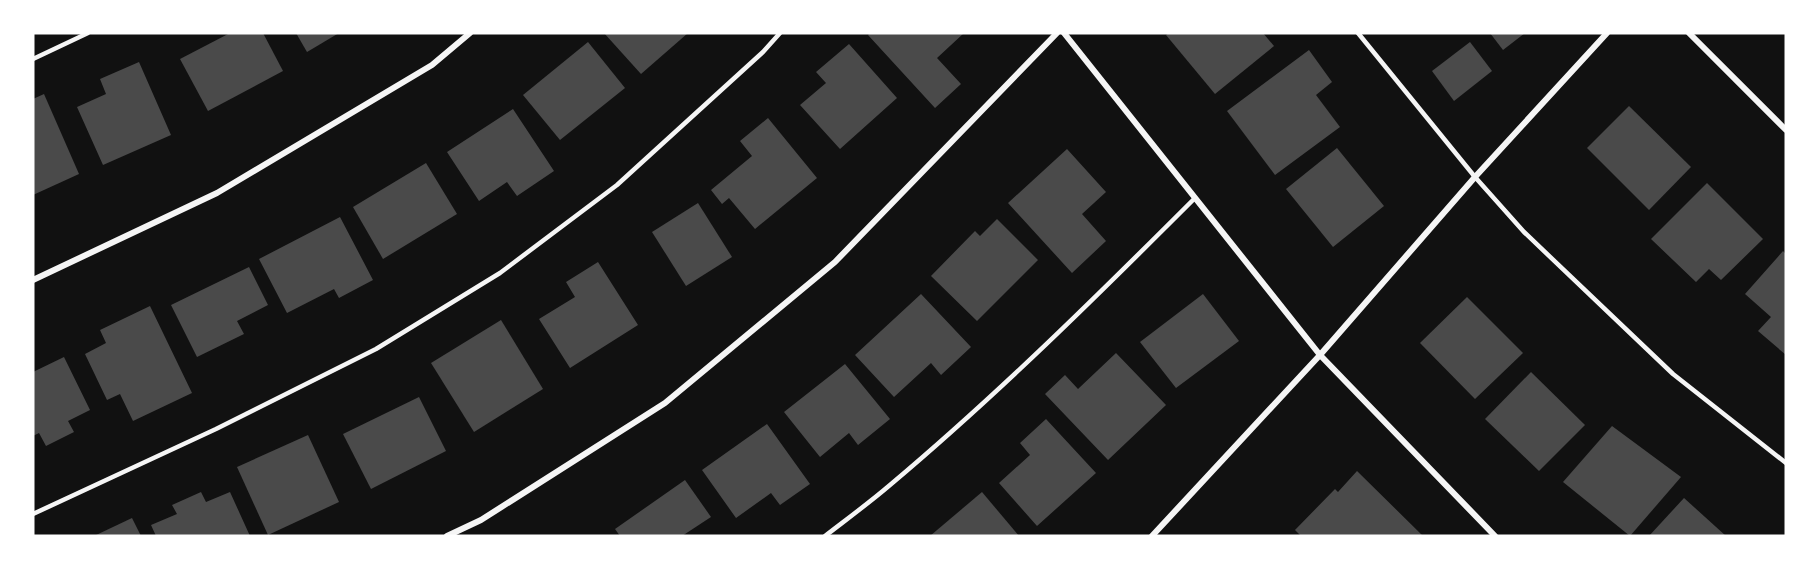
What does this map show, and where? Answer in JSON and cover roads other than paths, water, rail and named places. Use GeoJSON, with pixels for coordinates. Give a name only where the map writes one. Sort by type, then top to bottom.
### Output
{"type":"FeatureCollection","features":[{"type":"Feature","properties":{"kind":"street"},"geometry":{"type":"LineString","coordinates":[[33,280],[217,193],[432,65],[470,33]]}},
{"type":"Feature","properties":{"kind":"street"},"geometry":{"type":"LineString","coordinates":[[447,536],[481,520],[665,403],[835,262],[1057,33]]}},
{"type":"Feature","properties":{"kind":"street"},"geometry":{"type":"LineString","coordinates":[[1064,33],[1320,355],[1495,536]]}},
{"type":"Feature","properties":{"kind":"street"},"geometry":{"type":"LineString","coordinates":[[1152,536],[1320,355],[1475,177],[1607,33]]}},
{"type":"Feature","properties":{"kind":"street"},"geometry":{"type":"LineString","coordinates":[[1689,33],[1786,130]]}},
{"type":"Feature","properties":{"kind":"lane"},"geometry":{"type":"LineString","coordinates":[[33,59],[88,33]]}},
{"type":"Feature","properties":{"kind":"lane"},"geometry":{"type":"LineString","coordinates":[[33,514],[216,429],[376,349],[500,273],[617,186],[764,52],[780,33]]}},
{"type":"Feature","properties":{"kind":"lane"},"geometry":{"type":"LineString","coordinates":[[1358,33],[1475,177],[1524,232],[1673,374],[1786,463]]}},
{"type":"Feature","properties":{"kind":"lane"},"geometry":{"type":"LineString","coordinates":[[825,536],[889,487],[1002,387],[1195,198]]}}]}
